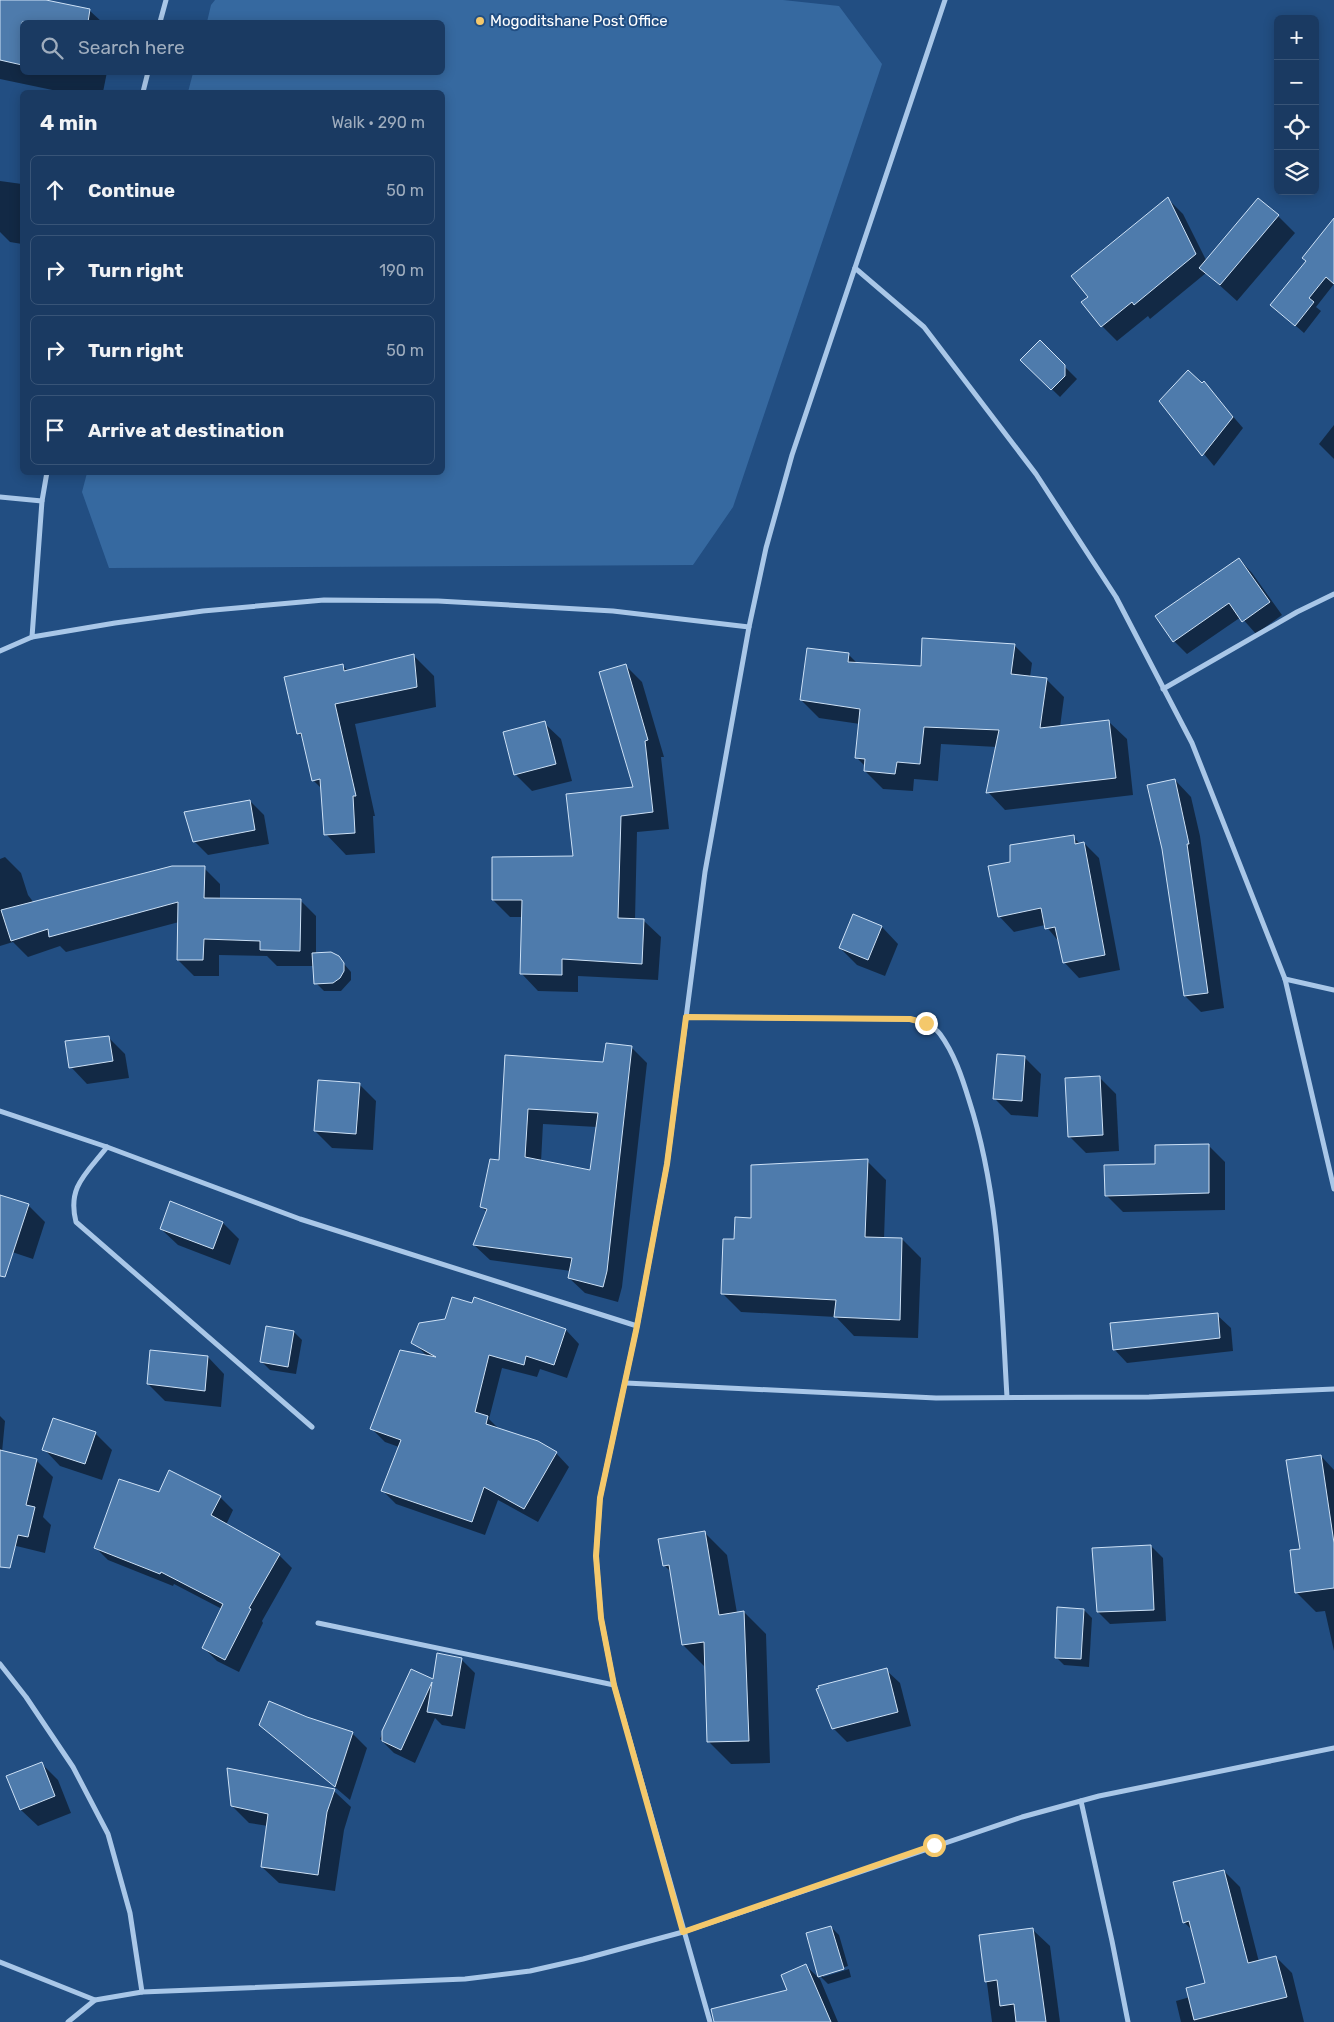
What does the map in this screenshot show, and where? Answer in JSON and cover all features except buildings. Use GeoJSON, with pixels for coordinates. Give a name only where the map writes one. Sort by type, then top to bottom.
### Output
{"type":"FeatureCollection","features":[{"type":"Feature","properties":{"kind":"street"},"geometry":{"type":"LineString","coordinates":[[161,20],[166,0]]}},
{"type":"Feature","properties":{"kind":"street"},"geometry":{"type":"LineString","coordinates":[[710,2022],[614,1685],[601,1618],[596,1556],[600,1498],[626,1383],[667,1164],[705,872],[749,627],[766,548],[792,455],[945,0]]}},
{"type":"Feature","properties":{"kind":"street"},"geometry":{"type":"LineString","coordinates":[[144,90],[147,75]]}},
{"type":"Feature","properties":{"kind":"street"},"geometry":{"type":"LineString","coordinates":[[855,268],[924,327],[1036,474],[1116,597],[1192,743],[1285,979],[1334,1189]]}},
{"type":"Feature","properties":{"kind":"street"},"geometry":{"type":"LineString","coordinates":[[32,637],[42,501],[46,475]]}},
{"type":"Feature","properties":{"kind":"street"},"geometry":{"type":"LineString","coordinates":[[0,497],[42,501]]}},
{"type":"Feature","properties":{"kind":"street"},"geometry":{"type":"LineString","coordinates":[[1163,689],[1297,612],[1334,594]]}},
{"type":"Feature","properties":{"kind":"street"},"geometry":{"type":"LineString","coordinates":[[0,651],[32,637],[203,611],[324,600],[438,601],[603,610],[749,627]]}},
{"type":"Feature","properties":{"kind":"street"},"geometry":{"type":"LineString","coordinates":[[1285,979],[1334,990]]}},
{"type":"Feature","properties":{"kind":"street"},"geometry":{"type":"LineString","coordinates":[[686,1017],[910,1019],[926,1023],[939,1033],[959,1068],[976,1121],[993,1200],[999,1261],[1007,1397]]}},
{"type":"Feature","properties":{"kind":"street"},"geometry":{"type":"LineString","coordinates":[[0,1112],[106,1147],[300,1219],[637,1326]]}},
{"type":"Feature","properties":{"kind":"street"},"geometry":{"type":"LineString","coordinates":[[106,1147],[74,1190],[72,1206],[76,1222],[312,1426]]}},
{"type":"Feature","properties":{"kind":"street"},"geometry":{"type":"LineString","coordinates":[[626,1383],[936,1398],[1148,1397],[1334,1389]]}},
{"type":"Feature","properties":{"kind":"street"},"geometry":{"type":"LineString","coordinates":[[318,1623],[614,1685]]}},
{"type":"Feature","properties":{"kind":"street"},"geometry":{"type":"LineString","coordinates":[[0,1664],[26,1697],[73,1767],[108,1834],[130,1913],[142,1992]]}},
{"type":"Feature","properties":{"kind":"street"},"geometry":{"type":"LineString","coordinates":[[68,2022],[95,2000],[142,1992],[466,1979],[530,1971],[683,1932],[934,1845],[1081,1801],[1334,1748]]}},
{"type":"Feature","properties":{"kind":"street"},"geometry":{"type":"LineString","coordinates":[[1081,1801],[1128,2022]]}},
{"type":"Feature","properties":{"kind":"street"},"geometry":{"type":"LineString","coordinates":[[0,1962],[95,2000]]}},
{"type":"Feature","properties":{"kind":"shaded area"},"geometry":{"type":"Polygon","coordinates":[[[215,0],[783,0],[839,6],[882,64],[733,507],[693,565],[109,568],[82,492],[86,475],[445,475],[445,90],[189,90],[192,75],[445,75],[445,20],[207,20],[211,5],[215,0]]]}},
{"type":"Feature","properties":{"kind":"place","name":"Mogoditshane Post Office"},"geometry":{"type":"Point","coordinates":[480,21]}},
{"type":"Feature","properties":{"kind":"route"},"geometry":{"type":"LineString","coordinates":[[926,1023],[910,1019],[686,1017],[667,1164],[626,1383],[600,1498],[596,1556],[601,1618],[614,1685],[683,1932],[934,1845]]}}]}
